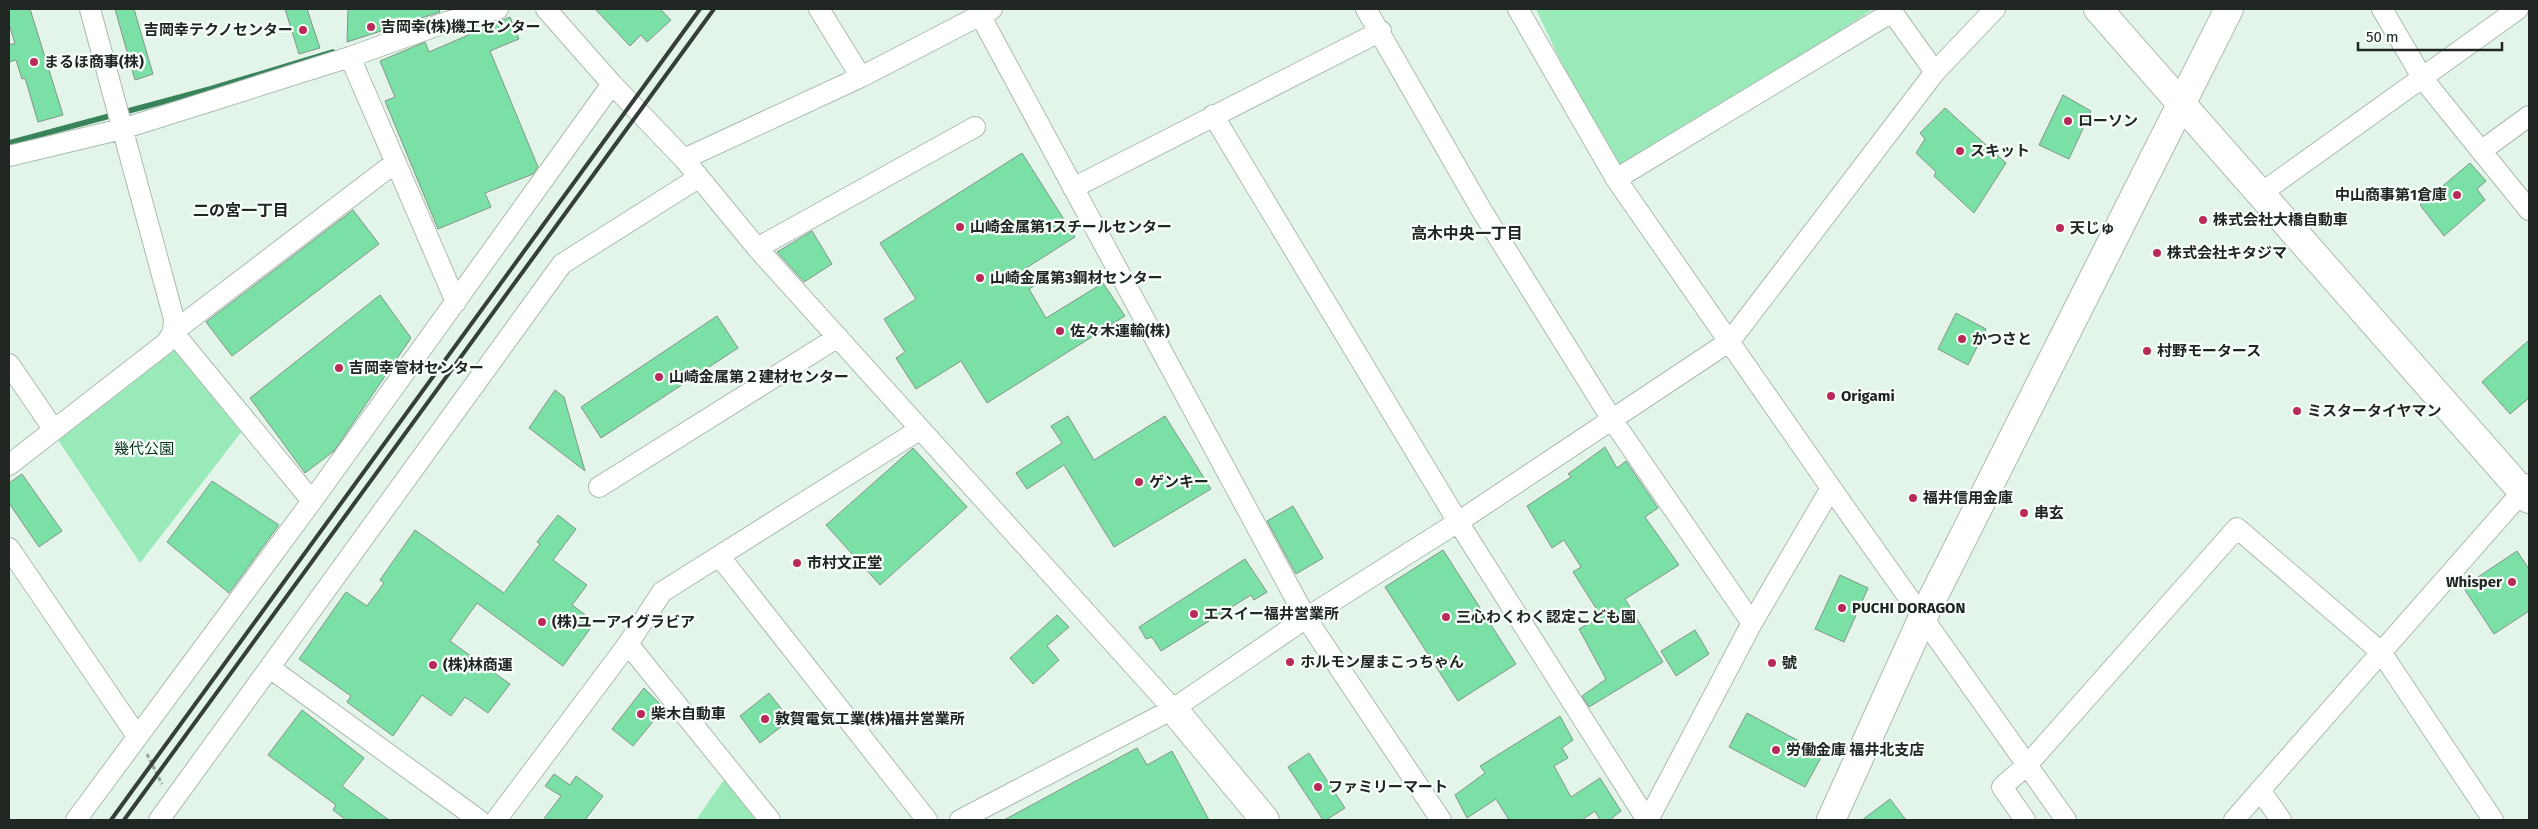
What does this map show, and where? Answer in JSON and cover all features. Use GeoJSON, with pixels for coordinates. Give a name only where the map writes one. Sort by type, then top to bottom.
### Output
{"type":"FeatureCollection","features":[{"type":"Feature","properties":{"kind":"street"},"geometry":{"type":"LineString","coordinates":[[90,9],[174,319],[173,332],[312,501]]}},
{"type":"Feature","properties":{"kind":"street"},"geometry":{"type":"LineString","coordinates":[[9,156],[122,128],[350,57],[447,22],[498,9]]}},
{"type":"Feature","properties":{"kind":"street"},"geometry":{"type":"LineString","coordinates":[[546,9],[612,84],[684,159],[757,248],[1173,710],[1265,820]]}},
{"type":"Feature","properties":{"kind":"street"},"geometry":{"type":"LineString","coordinates":[[819,9],[861,77]]}},
{"type":"Feature","properties":{"kind":"street"},"geometry":{"type":"LineString","coordinates":[[1366,9],[1381,31],[1482,211],[1612,418],[1752,622]]}},
{"type":"Feature","properties":{"kind":"street"},"geometry":{"type":"LineString","coordinates":[[1518,9],[1616,178],[1831,488],[2066,820]]}},
{"type":"Feature","properties":{"kind":"street"},"geometry":{"type":"LineString","coordinates":[[960,820],[1173,710],[1237,668],[1306,618],[1458,522],[1730,341],[1935,72],[1996,9]]}},
{"type":"Feature","properties":{"kind":"street"},"geometry":{"type":"LineString","coordinates":[[2098,9],[2183,103],[2260,194],[2527,491],[2234,820]]}},
{"type":"Feature","properties":{"kind":"street"},"geometry":{"type":"LineString","coordinates":[[1831,820],[1923,617],[2229,9]]}},
{"type":"Feature","properties":{"kind":"street"},"geometry":{"type":"LineString","coordinates":[[2382,9],[2423,78],[2529,210]]}},
{"type":"Feature","properties":{"kind":"street"},"geometry":{"type":"LineString","coordinates":[[2260,194],[2518,9]]}},
{"type":"Feature","properties":{"kind":"street"},"geometry":{"type":"LineString","coordinates":[[1616,178],[1891,10],[1935,72]]}},
{"type":"Feature","properties":{"kind":"street"},"geometry":{"type":"LineString","coordinates":[[684,159],[861,77],[986,12],[1073,188],[1306,618],[1441,820]]}},
{"type":"Feature","properties":{"kind":"street"},"geometry":{"type":"LineString","coordinates":[[1073,188],[1381,31]]}},
{"type":"Feature","properties":{"kind":"street"},"geometry":{"type":"LineString","coordinates":[[350,57],[456,302]]}},
{"type":"Feature","properties":{"kind":"street"},"geometry":{"type":"LineString","coordinates":[[76,820],[312,501],[612,84]]}},
{"type":"Feature","properties":{"kind":"street"},"geometry":{"type":"LineString","coordinates":[[1213,115],[1458,522],[1647,820],[1752,622],[1831,488]]}},
{"type":"Feature","properties":{"kind":"street"},"geometry":{"type":"LineString","coordinates":[[2481,151],[2529,116]]}},
{"type":"Feature","properties":{"kind":"street"},"geometry":{"type":"LineString","coordinates":[[757,248],[975,127]]}},
{"type":"Feature","properties":{"kind":"street"},"geometry":{"type":"LineString","coordinates":[[9,465],[166,343],[173,332],[396,162]]}},
{"type":"Feature","properties":{"kind":"street"},"geometry":{"type":"LineString","coordinates":[[159,820],[562,264],[698,178]]}},
{"type":"Feature","properties":{"kind":"street"},"geometry":{"type":"LineString","coordinates":[[599,487],[838,337]]}},
{"type":"Feature","properties":{"kind":"street"},"geometry":{"type":"LineString","coordinates":[[9,364],[54,430]]}},
{"type":"Feature","properties":{"kind":"street"},"geometry":{"type":"LineString","coordinates":[[496,820],[628,644],[662,592],[919,430]]}},
{"type":"Feature","properties":{"kind":"street"},"geometry":{"type":"LineString","coordinates":[[2025,820],[2002,787],[2028,764],[2236,528],[2382,652],[2493,820]]}},
{"type":"Feature","properties":{"kind":"street"},"geometry":{"type":"LineString","coordinates":[[9,548],[137,736]]}},
{"type":"Feature","properties":{"kind":"street"},"geometry":{"type":"LineString","coordinates":[[720,557],[927,820]]}},
{"type":"Feature","properties":{"kind":"street"},"geometry":{"type":"LineString","coordinates":[[628,644],[770,820]]}},
{"type":"Feature","properties":{"kind":"street"},"geometry":{"type":"LineString","coordinates":[[270,668],[479,820]]}},
{"type":"Feature","properties":{"kind":"street"},"geometry":{"type":"LineString","coordinates":[[2260,790],[2281,820]]}},
{"type":"Feature","properties":{"kind":"path"},"geometry":{"type":"LineString","coordinates":[[137,736],[172,803]]}},
{"type":"Feature","properties":{"kind":"green space"},"geometry":{"type":"Polygon","coordinates":[[[1536,9],[1873,9],[1616,179],[1536,9]]]}},
{"type":"Feature","properties":{"kind":"green space","name":"幾代公園"},"geometry":{"type":"Polygon","coordinates":[[[175,341],[246,426],[140,563],[54,434],[175,341]]]}},
{"type":"Feature","properties":{"kind":"green space"},"geometry":{"type":"Polygon","coordinates":[[[730,771],[770,820],[696,820],[730,771]]]}},
{"type":"Feature","properties":{"kind":"building"},"geometry":{"type":"Polygon","coordinates":[[[9,9],[30,9],[63,115],[38,122],[25,78],[22,79],[16,60],[9,62],[9,44],[15,44],[9,24],[9,9]]]}},
{"type":"Feature","properties":{"kind":"building"},"geometry":{"type":"Polygon","coordinates":[[[115,9],[134,9],[153,74],[135,80],[115,9]]]}},
{"type":"Feature","properties":{"kind":"building","name":"吉岡幸テクノセンター"},"geometry":{"type":"Polygon","coordinates":[[[285,9],[307,9],[320,48],[299,54],[285,9]]]}},
{"type":"Feature","properties":{"kind":"building","name":"吉岡幸(株)機工センター"},"geometry":{"type":"Polygon","coordinates":[[[348,9],[439,9],[440,12],[347,42],[348,9]]]}},
{"type":"Feature","properties":{"kind":"building"},"geometry":{"type":"Polygon","coordinates":[[[595,9],[660,9],[671,20],[647,42],[641,35],[630,46],[595,9]]]}},
{"type":"Feature","properties":{"kind":"building"},"geometry":{"type":"Polygon","coordinates":[[[510,17],[519,39],[490,51],[538,167],[533,174],[485,193],[491,207],[438,229],[385,101],[395,97],[380,61],[425,42],[429,52],[510,17]]]}},
{"type":"Feature","properties":{"kind":"building"},"geometry":{"type":"Polygon","coordinates":[[[2063,95],[2091,111],[2069,159],[2039,145],[2063,95]]]}},
{"type":"Feature","properties":{"kind":"building"},"geometry":{"type":"Polygon","coordinates":[[[1945,108],[2006,163],[1974,213],[1934,176],[1936,172],[1916,153],[1925,139],[1920,133],[1945,108]]]}},
{"type":"Feature","properties":{"kind":"building"},"geometry":{"type":"Polygon","coordinates":[[[1022,153],[1075,237],[1023,270],[1034,286],[1029,289],[1046,318],[1103,283],[1125,316],[987,403],[961,361],[916,389],[896,358],[905,352],[884,319],[916,299],[880,243],[1022,153]]]}},
{"type":"Feature","properties":{"kind":"building","name":"中山商事第1倉庫"},"geometry":{"type":"Polygon","coordinates":[[[2470,163],[2486,181],[2477,189],[2485,200],[2444,236],[2420,205],[2470,163]]]}},
{"type":"Feature","properties":{"kind":"building"},"geometry":{"type":"Polygon","coordinates":[[[353,210],[379,244],[232,356],[206,322],[353,210]]]}},
{"type":"Feature","properties":{"kind":"building"},"geometry":{"type":"Polygon","coordinates":[[[812,231],[832,264],[804,282],[777,252],[812,231]]]}},
{"type":"Feature","properties":{"kind":"building","name":"吉岡幸管材センター"},"geometry":{"type":"Polygon","coordinates":[[[380,295],[411,338],[334,451],[305,473],[250,398],[380,295]]]}},
{"type":"Feature","properties":{"kind":"building","name":"かつさと"},"geometry":{"type":"Polygon","coordinates":[[[1956,313],[1986,329],[1968,365],[1938,349],[1956,313]]]}},
{"type":"Feature","properties":{"kind":"building","name":"山崎金属第２建材センター"},"geometry":{"type":"Polygon","coordinates":[[[717,316],[738,348],[601,438],[581,407],[717,316]]]}},
{"type":"Feature","properties":{"kind":"building"},"geometry":{"type":"Polygon","coordinates":[[[2529,340],[2529,398],[2510,414],[2482,382],[2529,340]]]}},
{"type":"Feature","properties":{"kind":"building"},"geometry":{"type":"Polygon","coordinates":[[[555,390],[564,397],[585,471],[529,428],[555,390]]]}},
{"type":"Feature","properties":{"kind":"building"},"geometry":{"type":"Polygon","coordinates":[[[1068,416],[1094,460],[1165,416],[1211,489],[1114,547],[1064,465],[1027,489],[1016,473],[1062,443],[1051,426],[1068,416]]]}},
{"type":"Feature","properties":{"kind":"building"},"geometry":{"type":"Polygon","coordinates":[[[1605,447],[1617,468],[1626,461],[1658,508],[1645,517],[1679,565],[1625,599],[1663,662],[1589,707],[1582,696],[1606,679],[1579,629],[1601,616],[1573,572],[1581,567],[1564,540],[1552,548],[1527,506],[1571,477],[1568,474],[1605,447]]]}},
{"type":"Feature","properties":{"kind":"building"},"geometry":{"type":"Polygon","coordinates":[[[913,448],[967,507],[880,585],[826,525],[913,448]]]}},
{"type":"Feature","properties":{"kind":"building"},"geometry":{"type":"Polygon","coordinates":[[[22,474],[62,531],[39,547],[9,503],[9,483],[22,474]]]}},
{"type":"Feature","properties":{"kind":"building"},"geometry":{"type":"Polygon","coordinates":[[[212,481],[279,525],[229,593],[167,542],[212,481]]]}},
{"type":"Feature","properties":{"kind":"building"},"geometry":{"type":"Polygon","coordinates":[[[1293,506],[1323,558],[1296,574],[1267,521],[1293,506]]]}},
{"type":"Feature","properties":{"kind":"building"},"geometry":{"type":"Polygon","coordinates":[[[558,515],[576,529],[553,560],[587,585],[572,605],[595,622],[563,666],[477,603],[450,641],[510,684],[488,713],[465,697],[451,716],[422,695],[393,736],[347,702],[351,696],[299,659],[346,592],[367,606],[384,583],[380,580],[415,530],[504,593],[540,544],[537,542],[558,515]]]}},
{"type":"Feature","properties":{"kind":"building"},"geometry":{"type":"Polygon","coordinates":[[[1443,550],[1516,664],[1458,701],[1385,587],[1443,550]]]}},
{"type":"Feature","properties":{"kind":"building"},"geometry":{"type":"Polygon","coordinates":[[[2517,551],[2529,569],[2529,611],[2494,634],[2463,587],[2517,551]]]}},
{"type":"Feature","properties":{"kind":"building"},"geometry":{"type":"Polygon","coordinates":[[[1245,559],[1267,592],[1254,600],[1251,595],[1161,651],[1152,637],[1146,639],[1139,627],[1245,559]]]}},
{"type":"Feature","properties":{"kind":"building","name":"PUCHI DORAGON"},"geometry":{"type":"Polygon","coordinates":[[[1840,575],[1868,588],[1844,642],[1815,629],[1840,575]]]}},
{"type":"Feature","properties":{"kind":"building"},"geometry":{"type":"Polygon","coordinates":[[[1057,615],[1069,627],[1047,646],[1059,660],[1033,684],[1010,658],[1057,615]]]}},
{"type":"Feature","properties":{"kind":"building"},"geometry":{"type":"Polygon","coordinates":[[[1695,630],[1709,654],[1676,676],[1661,651],[1695,630]]]}},
{"type":"Feature","properties":{"kind":"building"},"geometry":{"type":"Polygon","coordinates":[[[644,688],[664,708],[633,746],[612,729],[644,688]]]}},
{"type":"Feature","properties":{"kind":"building"},"geometry":{"type":"Polygon","coordinates":[[[769,693],[790,720],[760,743],[740,716],[769,693]]]}},
{"type":"Feature","properties":{"kind":"building"},"geometry":{"type":"Polygon","coordinates":[[[302,710],[364,758],[342,786],[389,820],[346,820],[333,810],[336,805],[268,755],[302,710]]]}},
{"type":"Feature","properties":{"kind":"building","name":"労働金庫 福井北支店"},"geometry":{"type":"Polygon","coordinates":[[[1747,713],[1823,754],[1805,787],[1729,747],[1747,713]]]}},
{"type":"Feature","properties":{"kind":"building"},"geometry":{"type":"Polygon","coordinates":[[[1560,716],[1573,740],[1562,748],[1568,758],[1554,766],[1571,797],[1600,778],[1621,811],[1610,820],[1600,820],[1595,811],[1582,820],[1509,820],[1496,799],[1467,818],[1455,795],[1485,773],[1480,766],[1560,716]]]}},
{"type":"Feature","properties":{"kind":"building"},"geometry":{"type":"Polygon","coordinates":[[[1137,748],[1147,765],[1172,751],[1209,820],[1004,820],[1137,748]]]}},
{"type":"Feature","properties":{"kind":"building"},"geometry":{"type":"Polygon","coordinates":[[[1309,753],[1345,808],[1326,820],[1323,820],[1288,767],[1309,753]]]}},
{"type":"Feature","properties":{"kind":"building"},"geometry":{"type":"Polygon","coordinates":[[[554,774],[570,785],[576,776],[603,796],[585,820],[543,820],[561,796],[545,786],[554,774]]]}},
{"type":"Feature","properties":{"kind":"building"},"geometry":{"type":"Polygon","coordinates":[[[1890,799],[1906,820],[1862,820],[1890,799]]]}},
{"type":"Feature","properties":{"kind":"waterway"},"geometry":{"type":"LineString","coordinates":[[9,143],[210,89],[333,52]]}},
{"type":"Feature","properties":{"kind":"railway"},"geometry":{"type":"LineString","coordinates":[[111,820],[700,9]]}},
{"type":"Feature","properties":{"kind":"railway"},"geometry":{"type":"LineString","coordinates":[[124,820],[714,9]]}},
{"type":"Feature","properties":{"kind":"place","name":"吉岡幸(株)機工センター"},"geometry":{"type":"Point","coordinates":[371,27]}},
{"type":"Feature","properties":{"kind":"place","name":"吉岡幸テクノセンター"},"geometry":{"type":"Point","coordinates":[303,30]}},
{"type":"Feature","properties":{"kind":"place","name":"まるほ商事(株)"},"geometry":{"type":"Point","coordinates":[34,62]}},
{"type":"Feature","properties":{"kind":"place","name":"ローソン"},"geometry":{"type":"Point","coordinates":[2068,121]}},
{"type":"Feature","properties":{"kind":"place","name":"スキット"},"geometry":{"type":"Point","coordinates":[1960,151]}},
{"type":"Feature","properties":{"kind":"place","name":"中山商事第1倉庫"},"geometry":{"type":"Point","coordinates":[2457,195]}},
{"type":"Feature","properties":{"kind":"place","name":"株式会社大橋自動車"},"geometry":{"type":"Point","coordinates":[2203,220]}},
{"type":"Feature","properties":{"kind":"place","name":"山崎金属第1スチールセンター"},"geometry":{"type":"Point","coordinates":[960,227]}},
{"type":"Feature","properties":{"kind":"place","name":"天じゅ"},"geometry":{"type":"Point","coordinates":[2060,228]}},
{"type":"Feature","properties":{"kind":"place","name":"株式会社キタジマ"},"geometry":{"type":"Point","coordinates":[2157,253]}},
{"type":"Feature","properties":{"kind":"place","name":"山崎金属第3鋼材センター"},"geometry":{"type":"Point","coordinates":[980,278]}},
{"type":"Feature","properties":{"kind":"place","name":"佐々木運輸(株)"},"geometry":{"type":"Point","coordinates":[1060,331]}},
{"type":"Feature","properties":{"kind":"place","name":"かつさと"},"geometry":{"type":"Point","coordinates":[1962,339]}},
{"type":"Feature","properties":{"kind":"place","name":"村野モータース"},"geometry":{"type":"Point","coordinates":[2147,351]}},
{"type":"Feature","properties":{"kind":"place","name":"吉岡幸管材センター"},"geometry":{"type":"Point","coordinates":[339,368]}},
{"type":"Feature","properties":{"kind":"place","name":"山崎金属第２建材センター"},"geometry":{"type":"Point","coordinates":[659,377]}},
{"type":"Feature","properties":{"kind":"place","name":"Origami"},"geometry":{"type":"Point","coordinates":[1831,396]}},
{"type":"Feature","properties":{"kind":"place","name":"ミスタータイヤマン"},"geometry":{"type":"Point","coordinates":[2297,411]}},
{"type":"Feature","properties":{"kind":"place","name":"ゲンキー"},"geometry":{"type":"Point","coordinates":[1139,482]}},
{"type":"Feature","properties":{"kind":"place","name":"福井信用金庫"},"geometry":{"type":"Point","coordinates":[1913,498]}},
{"type":"Feature","properties":{"kind":"place","name":"串玄"},"geometry":{"type":"Point","coordinates":[2024,513]}},
{"type":"Feature","properties":{"kind":"place","name":"市村文正堂"},"geometry":{"type":"Point","coordinates":[797,563]}},
{"type":"Feature","properties":{"kind":"place","name":"Whisper"},"geometry":{"type":"Point","coordinates":[2512,582]}},
{"type":"Feature","properties":{"kind":"place","name":"PUCHI DORAGON"},"geometry":{"type":"Point","coordinates":[1842,608]}},
{"type":"Feature","properties":{"kind":"place","name":"エスイー福井営業所"},"geometry":{"type":"Point","coordinates":[1194,614]}},
{"type":"Feature","properties":{"kind":"place","name":"三心わくわく認定こども園"},"geometry":{"type":"Point","coordinates":[1446,617]}},
{"type":"Feature","properties":{"kind":"place","name":"(株)ユーアイグラビア"},"geometry":{"type":"Point","coordinates":[542,622]}},
{"type":"Feature","properties":{"kind":"place","name":"ホルモン屋まこっちゃん"},"geometry":{"type":"Point","coordinates":[1290,662]}},
{"type":"Feature","properties":{"kind":"place","name":"號"},"geometry":{"type":"Point","coordinates":[1772,663]}},
{"type":"Feature","properties":{"kind":"place","name":"(株)林商運"},"geometry":{"type":"Point","coordinates":[433,665]}},
{"type":"Feature","properties":{"kind":"place","name":"柴木自動車"},"geometry":{"type":"Point","coordinates":[641,714]}},
{"type":"Feature","properties":{"kind":"place","name":"敦賀電気工業(株)福井営業所"},"geometry":{"type":"Point","coordinates":[765,719]}},
{"type":"Feature","properties":{"kind":"place","name":"労働金庫 福井北支店"},"geometry":{"type":"Point","coordinates":[1776,750]}},
{"type":"Feature","properties":{"kind":"place","name":"ファミリーマート"},"geometry":{"type":"Point","coordinates":[1318,787]}},
{"type":"Feature","properties":{"kind":"district","name":"二の宮一丁目"},"geometry":{"type":"Point","coordinates":[241,210]}},
{"type":"Feature","properties":{"kind":"district","name":"高木中央一丁目"},"geometry":{"type":"Point","coordinates":[1467,233]}}]}
